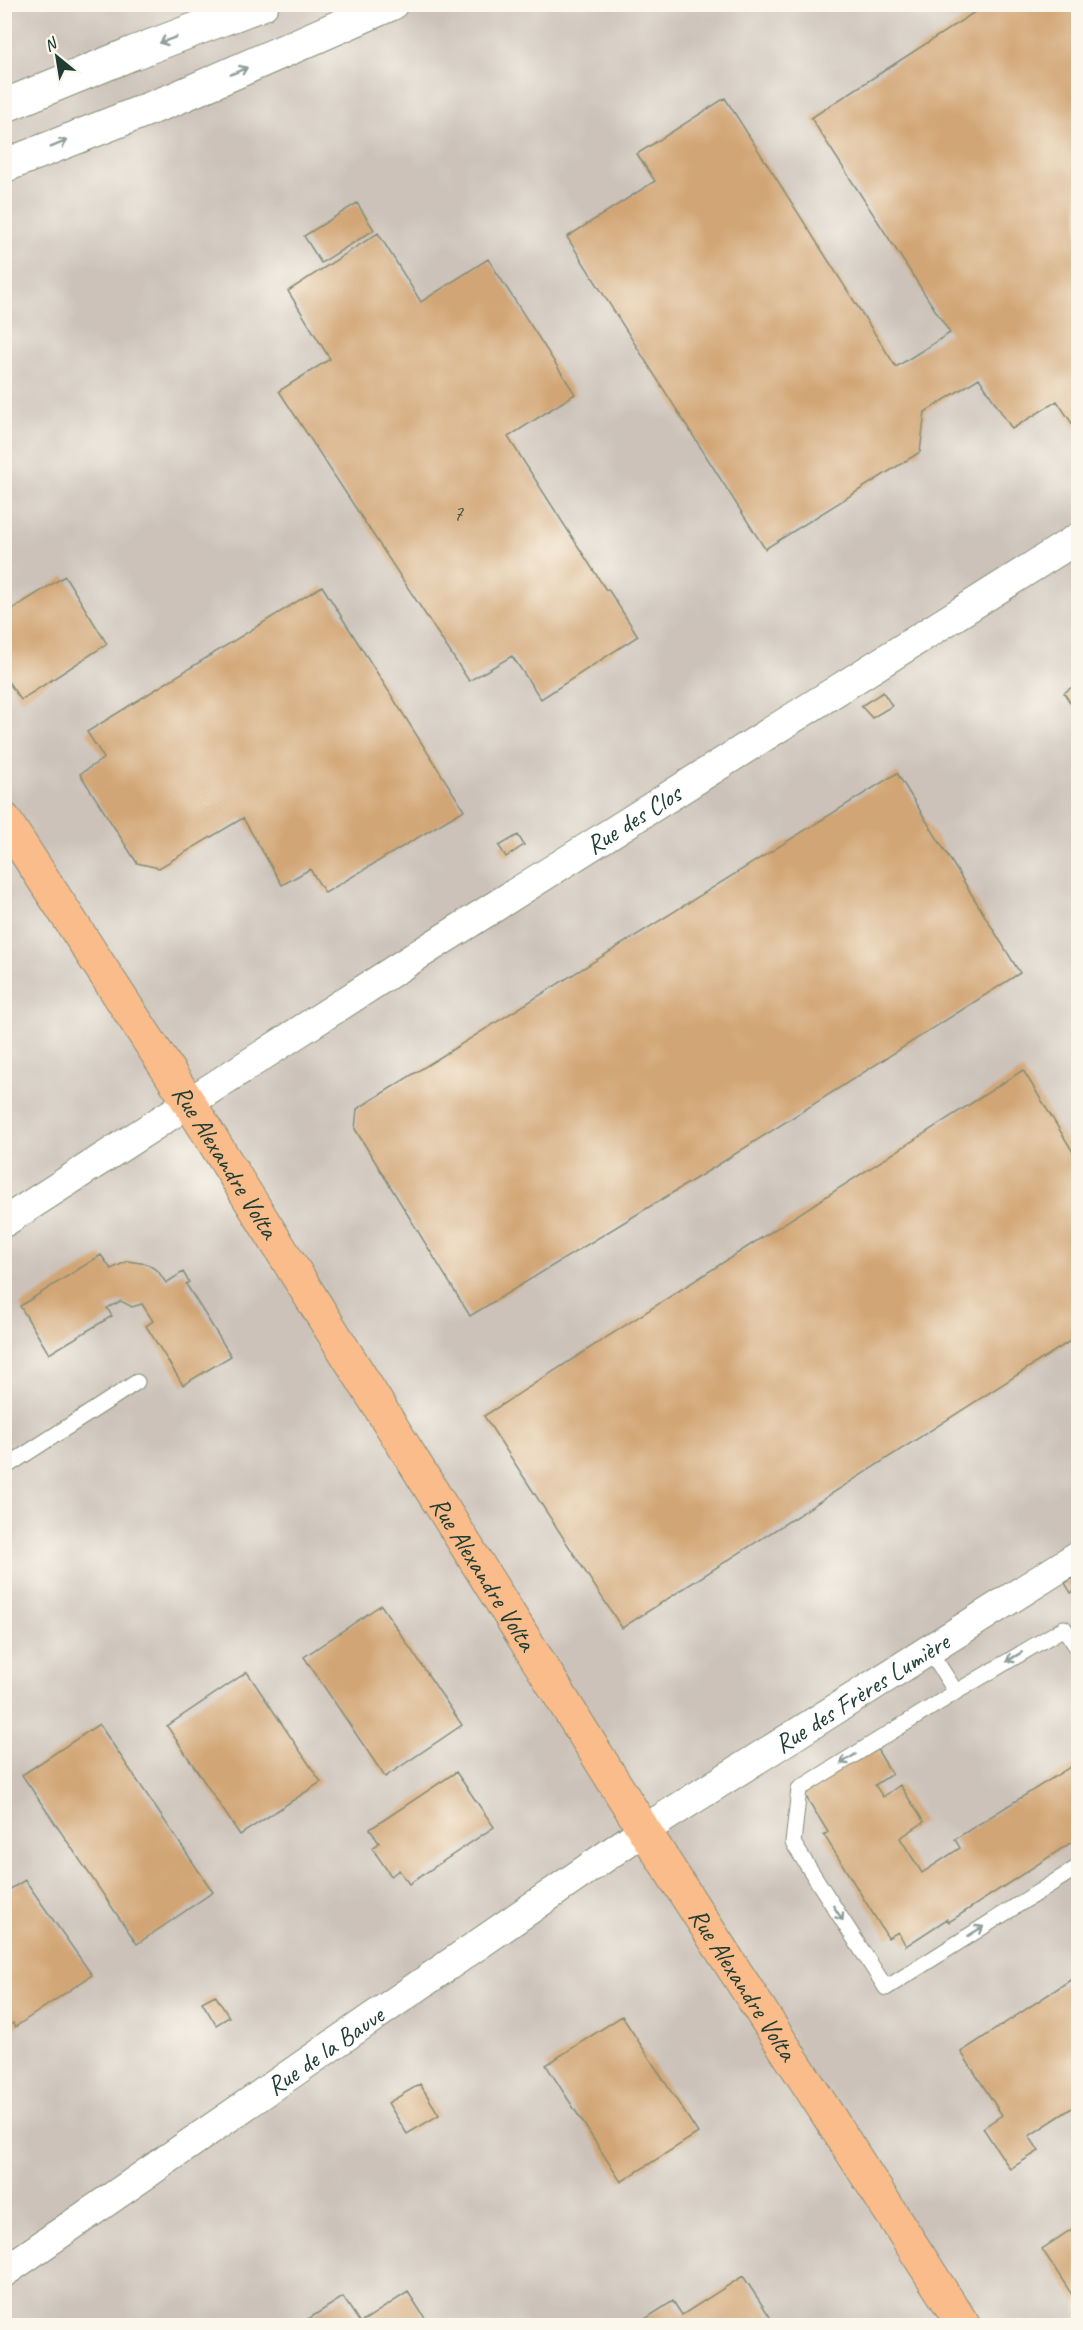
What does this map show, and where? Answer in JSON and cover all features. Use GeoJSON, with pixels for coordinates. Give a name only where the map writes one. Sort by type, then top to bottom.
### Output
{"type":"FeatureCollection","features":[{"type":"Feature","properties":{"kind":"main road","name":"Rue Alexandre Volta"},"geometry":{"type":"LineString","coordinates":[[4,819],[190,1104],[644,1830],[964,2325]]}},
{"type":"Feature","properties":{"kind":"street"},"geometry":{"type":"LineString","coordinates":[[4,106],[262,4]]}},
{"type":"Feature","properties":{"kind":"street"},"geometry":{"type":"LineString","coordinates":[[4,166],[174,99],[391,4]]}},
{"type":"Feature","properties":{"kind":"street","name":"Rue des Clos"},"geometry":{"type":"LineString","coordinates":[[4,1222],[418,955],[1078,538]]}},
{"type":"Feature","properties":{"kind":"street","name":"Rue des Frères Lumière"},"geometry":{"type":"LineString","coordinates":[[644,1830],[1078,1556]]}},
{"type":"Feature","properties":{"kind":"street","name":"Rue de la Bauve"},"geometry":{"type":"LineString","coordinates":[[4,2271],[644,1830]]}},
{"type":"Feature","properties":{"kind":"lane"},"geometry":{"type":"LineString","coordinates":[[4,1462],[7,1466],[137,1382]]}},
{"type":"Feature","properties":{"kind":"lane"},"geometry":{"type":"LineString","coordinates":[[1078,1649],[1064,1628],[799,1789],[793,1844],[886,1988],[1078,1867]]}},
{"type":"Feature","properties":{"kind":"lane"},"geometry":{"type":"LineString","coordinates":[[928,1650],[956,1692]]}},
{"type":"Feature","properties":{"kind":"shaded area"},"geometry":{"type":"Polygon","coordinates":[[[5,5],[1078,5],[1078,2325],[5,2325],[5,5]]]}},
{"type":"Feature","properties":{"kind":"building"},"geometry":{"type":"Polygon","coordinates":[[[987,4],[1078,4],[1078,426],[1075,428],[1057,401],[1012,429],[979,378],[925,412],[920,452],[765,549],[567,237],[655,181],[637,154],[725,98],[896,367],[950,333],[811,118],[987,4]]]}},
{"type":"Feature","properties":{"kind":"building"},"geometry":{"type":"Polygon","coordinates":[[[357,203],[374,230],[321,263],[304,236],[357,203]]]}},
{"type":"Feature","properties":{"kind":"building"},"geometry":{"type":"Polygon","coordinates":[[[378,233],[421,302],[488,259],[575,394],[508,437],[638,636],[541,699],[512,656],[469,681],[279,391],[330,359],[288,291],[378,233]]]}},
{"type":"Feature","properties":{"kind":"building"},"geometry":{"type":"Polygon","coordinates":[[[65,576],[107,644],[21,700],[4,676],[4,614],[65,576]]]}},
{"type":"Feature","properties":{"kind":"building"},"geometry":{"type":"Polygon","coordinates":[[[322,586],[464,810],[325,893],[310,869],[282,885],[243,818],[159,868],[137,863],[80,774],[104,758],[87,732],[322,586]]]}},
{"type":"Feature","properties":{"kind":"building"},"geometry":{"type":"Polygon","coordinates":[[[1078,683],[1078,715],[1064,693],[1078,683]]]}},
{"type":"Feature","properties":{"kind":"building"},"geometry":{"type":"Polygon","coordinates":[[[883,692],[892,706],[872,718],[861,706],[883,692]]]}},
{"type":"Feature","properties":{"kind":"building"},"geometry":{"type":"Polygon","coordinates":[[[897,773],[1020,973],[713,1168],[470,1316],[355,1129],[357,1109],[897,773]]]}},
{"type":"Feature","properties":{"kind":"building"},"geometry":{"type":"Polygon","coordinates":[[[518,835],[524,845],[506,857],[499,846],[518,835]]]}},
{"type":"Feature","properties":{"kind":"building"},"geometry":{"type":"Polygon","coordinates":[[[1023,1070],[1078,1160],[1078,1336],[622,1628],[484,1416],[1023,1070]]]}},
{"type":"Feature","properties":{"kind":"building"},"geometry":{"type":"Polygon","coordinates":[[[101,1255],[111,1269],[128,1261],[147,1264],[158,1271],[166,1283],[183,1272],[189,1282],[186,1284],[231,1356],[183,1385],[146,1326],[153,1321],[142,1304],[132,1307],[121,1301],[107,1308],[112,1316],[49,1354],[20,1306],[101,1255]]]}},
{"type":"Feature","properties":{"kind":"building"},"geometry":{"type":"Polygon","coordinates":[[[1078,1575],[1078,1589],[1071,1593],[1065,1583],[1078,1575]]]}},
{"type":"Feature","properties":{"kind":"building"},"geometry":{"type":"Polygon","coordinates":[[[381,1605],[462,1725],[385,1777],[304,1657],[381,1605]]]}},
{"type":"Feature","properties":{"kind":"building"},"geometry":{"type":"Polygon","coordinates":[[[247,1672],[321,1782],[240,1835],[167,1726],[247,1672]]]}},
{"type":"Feature","properties":{"kind":"building"},"geometry":{"type":"Polygon","coordinates":[[[99,1724],[213,1892],[137,1944],[22,1775],[99,1724]]]}},
{"type":"Feature","properties":{"kind":"building"},"geometry":{"type":"Polygon","coordinates":[[[875,1746],[892,1774],[875,1785],[883,1797],[900,1785],[924,1822],[900,1838],[922,1873],[960,1848],[955,1839],[1078,1762],[1078,1838],[949,1922],[947,1919],[906,1946],[898,1932],[888,1938],[824,1835],[828,1832],[803,1792],[875,1746]]]}},
{"type":"Feature","properties":{"kind":"building"},"geometry":{"type":"Polygon","coordinates":[[[456,1772],[494,1827],[409,1884],[399,1870],[391,1876],[372,1848],[379,1843],[370,1829],[456,1772]]]}},
{"type":"Feature","properties":{"kind":"building"},"geometry":{"type":"Polygon","coordinates":[[[25,1880],[92,1975],[15,2027],[13,2023],[4,2029],[4,1893],[25,1880]]]}},
{"type":"Feature","properties":{"kind":"building"},"geometry":{"type":"Polygon","coordinates":[[[1078,1975],[1078,2104],[1029,2136],[1039,2151],[1010,2169],[983,2128],[1002,2115],[961,2052],[1078,1975]]]}},
{"type":"Feature","properties":{"kind":"building"},"geometry":{"type":"Polygon","coordinates":[[[215,1995],[229,2017],[216,2025],[202,2002],[215,1995]]]}},
{"type":"Feature","properties":{"kind":"building"},"geometry":{"type":"Polygon","coordinates":[[[622,2016],[698,2133],[621,2182],[546,2065],[622,2016]]]}},
{"type":"Feature","properties":{"kind":"building"},"geometry":{"type":"Polygon","coordinates":[[[420,2084],[439,2115],[407,2134],[388,2103],[420,2084]]]}},
{"type":"Feature","properties":{"kind":"building"},"geometry":{"type":"Polygon","coordinates":[[[1078,2225],[1078,2304],[1042,2249],[1078,2225]]]}},
{"type":"Feature","properties":{"kind":"building"},"geometry":{"type":"Polygon","coordinates":[[[743,2276],[776,2326],[634,2326],[673,2301],[682,2315],[743,2276]]]}},
{"type":"Feature","properties":{"kind":"building"},"geometry":{"type":"Polygon","coordinates":[[[408,2292],[430,2326],[297,2326],[343,2297],[360,2323],[408,2292]]]}}]}
